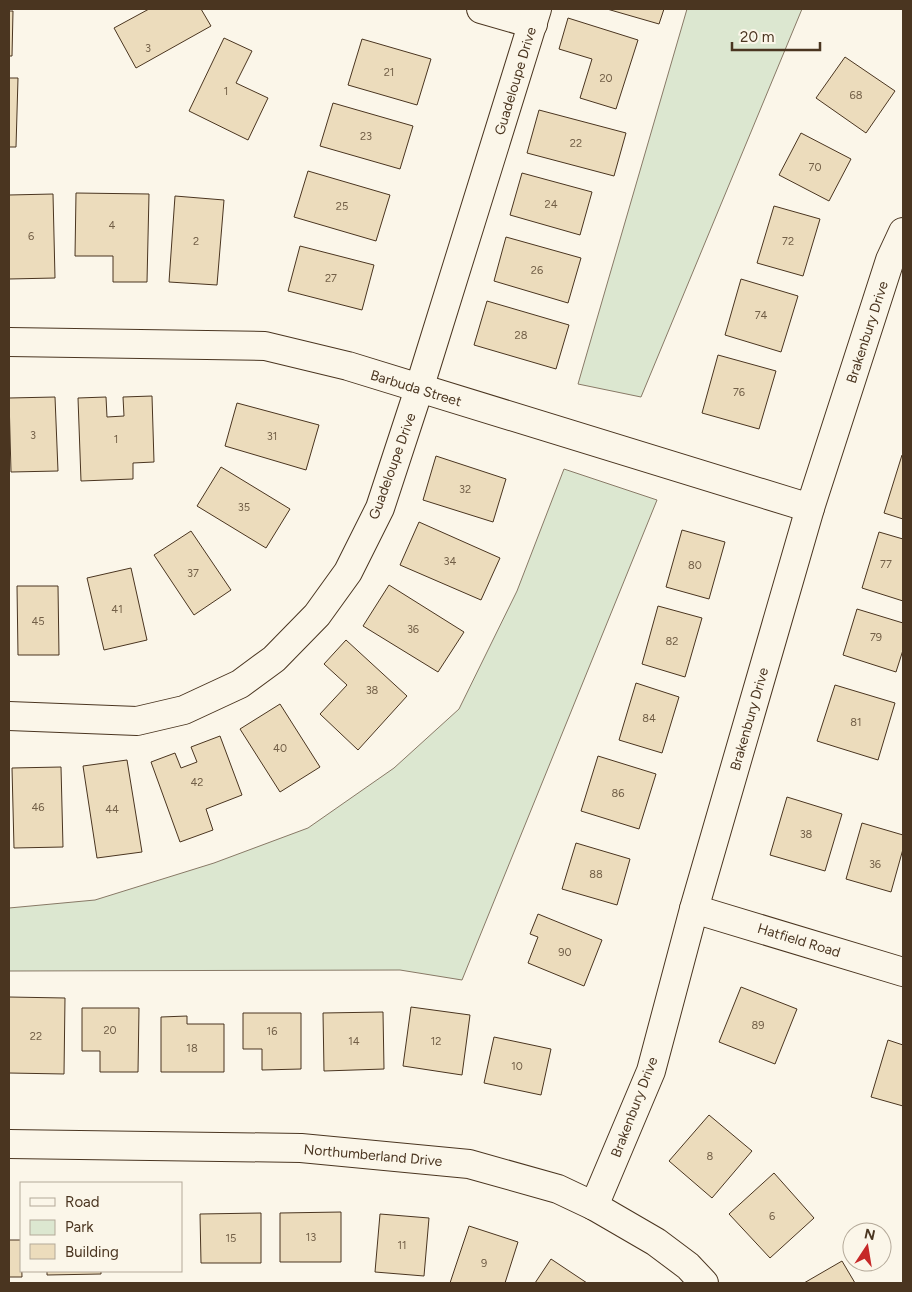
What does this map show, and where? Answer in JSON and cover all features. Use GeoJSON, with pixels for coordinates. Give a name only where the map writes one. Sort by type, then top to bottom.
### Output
{"type":"FeatureCollection","features":[{"type":"Feature","properties":{"kind":"street"},"geometry":{"type":"LineString","coordinates":[[481,9],[535,16]]}},
{"type":"Feature","properties":{"kind":"street","name":"Guadeloupe Drive"},"geometry":{"type":"LineString","coordinates":[[9,716],[137,721],[184,710],[240,684],[274,659],[317,615],[348,572],[380,508],[420,389],[535,16]]}},
{"type":"Feature","properties":{"kind":"street","name":"Brakenbury Drive"},"geometry":{"type":"LineString","coordinates":[[594,1206],[651,1071],[694,909],[810,508],[890,260],[903,232]]}},
{"type":"Feature","properties":{"kind":"street","name":"Barbuda Street"},"geometry":{"type":"LineString","coordinates":[[9,342],[265,346],[348,366],[810,508]]}},
{"type":"Feature","properties":{"kind":"street","name":"Hatfield Road"},"geometry":{"type":"LineString","coordinates":[[694,909],[903,972]]}},
{"type":"Feature","properties":{"kind":"street","name":"Northumberland Drive"},"geometry":{"type":"LineString","coordinates":[[9,1144],[301,1148],[469,1164],[558,1189],[594,1206],[656,1242],[688,1266],[704,1283]]}},
{"type":"Feature","properties":{"kind":"green space"},"geometry":{"type":"Polygon","coordinates":[[[687,9],[802,9],[641,397],[578,384],[687,9]]]}},
{"type":"Feature","properties":{"kind":"green space"},"geometry":{"type":"Polygon","coordinates":[[[564,469],[657,500],[462,980],[400,970],[9,971],[9,908],[95,900],[214,863],[308,828],[394,768],[459,709],[517,591],[564,469]]]}},
{"type":"Feature","properties":{"kind":"building"},"geometry":{"type":"Polygon","coordinates":[[[149,9],[201,9],[211,26],[136,68],[114,28],[149,9]]]}},
{"type":"Feature","properties":{"kind":"building"},"geometry":{"type":"Polygon","coordinates":[[[607,9],[664,9],[659,24],[607,9]]]}},
{"type":"Feature","properties":{"kind":"building"},"geometry":{"type":"Polygon","coordinates":[[[9,11],[13,11],[12,56],[9,56],[9,11]]]}},
{"type":"Feature","properties":{"kind":"building"},"geometry":{"type":"Polygon","coordinates":[[[568,18],[638,40],[616,109],[580,98],[592,59],[559,49],[568,18]]]}},
{"type":"Feature","properties":{"kind":"building"},"geometry":{"type":"Polygon","coordinates":[[[224,38],[252,51],[236,83],[268,98],[248,140],[189,111],[224,38]]]}},
{"type":"Feature","properties":{"kind":"building"},"geometry":{"type":"Polygon","coordinates":[[[362,39],[431,59],[417,105],[348,85],[362,39]]]}},
{"type":"Feature","properties":{"kind":"building"},"geometry":{"type":"Polygon","coordinates":[[[845,57],[895,91],[866,133],[816,98],[845,57]]]}},
{"type":"Feature","properties":{"kind":"building"},"geometry":{"type":"Polygon","coordinates":[[[9,78],[18,78],[16,147],[9,147],[9,78]]]}},
{"type":"Feature","properties":{"kind":"building"},"geometry":{"type":"Polygon","coordinates":[[[333,103],[413,126],[400,169],[320,146],[333,103]]]}},
{"type":"Feature","properties":{"kind":"building"},"geometry":{"type":"Polygon","coordinates":[[[539,110],[626,133],[614,176],[527,153],[539,110]]]}},
{"type":"Feature","properties":{"kind":"building"},"geometry":{"type":"Polygon","coordinates":[[[801,133],[851,159],[829,201],[779,175],[801,133]]]}},
{"type":"Feature","properties":{"kind":"building"},"geometry":{"type":"Polygon","coordinates":[[[308,171],[390,195],[376,241],[294,217],[308,171]]]}},
{"type":"Feature","properties":{"kind":"building"},"geometry":{"type":"Polygon","coordinates":[[[522,173],[592,192],[580,235],[510,215],[522,173]]]}},
{"type":"Feature","properties":{"kind":"building"},"geometry":{"type":"Polygon","coordinates":[[[76,193],[149,194],[147,282],[113,282],[113,256],[75,256],[76,193]]]}},
{"type":"Feature","properties":{"kind":"building"},"geometry":{"type":"Polygon","coordinates":[[[53,194],[55,278],[9,279],[9,195],[53,194]]]}},
{"type":"Feature","properties":{"kind":"building"},"geometry":{"type":"Polygon","coordinates":[[[175,196],[224,200],[217,285],[169,282],[175,196]]]}},
{"type":"Feature","properties":{"kind":"building"},"geometry":{"type":"Polygon","coordinates":[[[774,206],[820,219],[803,276],[757,263],[774,206]]]}},
{"type":"Feature","properties":{"kind":"building"},"geometry":{"type":"Polygon","coordinates":[[[506,237],[581,258],[568,303],[494,281],[506,237]]]}},
{"type":"Feature","properties":{"kind":"building"},"geometry":{"type":"Polygon","coordinates":[[[300,246],[374,265],[362,310],[288,291],[300,246]]]}},
{"type":"Feature","properties":{"kind":"building"},"geometry":{"type":"Polygon","coordinates":[[[741,279],[798,296],[781,352],[725,335],[741,279]]]}},
{"type":"Feature","properties":{"kind":"building"},"geometry":{"type":"Polygon","coordinates":[[[487,301],[569,325],[556,369],[474,345],[487,301]]]}},
{"type":"Feature","properties":{"kind":"building"},"geometry":{"type":"Polygon","coordinates":[[[718,355],[776,371],[759,429],[702,413],[718,355]]]}},
{"type":"Feature","properties":{"kind":"building"},"geometry":{"type":"Polygon","coordinates":[[[152,396],[154,462],[133,463],[133,479],[81,481],[78,398],[106,397],[107,417],[124,416],[123,397],[152,396]]]}},
{"type":"Feature","properties":{"kind":"building"},"geometry":{"type":"Polygon","coordinates":[[[55,397],[58,471],[11,472],[9,398],[55,397]]]}},
{"type":"Feature","properties":{"kind":"building"},"geometry":{"type":"Polygon","coordinates":[[[237,403],[319,425],[306,470],[225,446],[237,403]]]}},
{"type":"Feature","properties":{"kind":"building"},"geometry":{"type":"Polygon","coordinates":[[[436,456],[506,479],[493,522],[423,500],[436,456]]]}},
{"type":"Feature","properties":{"kind":"building"},"geometry":{"type":"Polygon","coordinates":[[[903,456],[903,519],[884,513],[903,456]]]}},
{"type":"Feature","properties":{"kind":"building"},"geometry":{"type":"Polygon","coordinates":[[[221,467],[290,509],[266,548],[197,506],[221,467]]]}},
{"type":"Feature","properties":{"kind":"building"},"geometry":{"type":"Polygon","coordinates":[[[419,522],[500,558],[481,600],[400,565],[419,522]]]}},
{"type":"Feature","properties":{"kind":"building"},"geometry":{"type":"Polygon","coordinates":[[[682,530],[725,542],[709,599],[666,587],[682,530]]]}},
{"type":"Feature","properties":{"kind":"building"},"geometry":{"type":"Polygon","coordinates":[[[191,531],[231,590],[194,615],[154,555],[191,531]]]}},
{"type":"Feature","properties":{"kind":"building"},"geometry":{"type":"Polygon","coordinates":[[[879,532],[903,539],[903,601],[862,588],[879,532]]]}},
{"type":"Feature","properties":{"kind":"building"},"geometry":{"type":"Polygon","coordinates":[[[131,568],[147,640],[104,650],[87,578],[131,568]]]}},
{"type":"Feature","properties":{"kind":"building"},"geometry":{"type":"Polygon","coordinates":[[[389,585],[464,632],[438,672],[363,626],[389,585]]]}},
{"type":"Feature","properties":{"kind":"building"},"geometry":{"type":"Polygon","coordinates":[[[17,586],[58,586],[59,655],[18,655],[17,586]]]}},
{"type":"Feature","properties":{"kind":"building"},"geometry":{"type":"Polygon","coordinates":[[[658,606],[702,618],[685,677],[642,664],[658,606]]]}},
{"type":"Feature","properties":{"kind":"building"},"geometry":{"type":"Polygon","coordinates":[[[857,609],[903,623],[903,650],[896,672],[843,655],[857,609]]]}},
{"type":"Feature","properties":{"kind":"building"},"geometry":{"type":"Polygon","coordinates":[[[346,640],[407,696],[358,750],[320,714],[347,685],[324,664],[346,640]]]}},
{"type":"Feature","properties":{"kind":"building"},"geometry":{"type":"Polygon","coordinates":[[[636,683],[679,697],[662,753],[619,740],[636,683]]]}},
{"type":"Feature","properties":{"kind":"building"},"geometry":{"type":"Polygon","coordinates":[[[835,685],[895,703],[878,760],[817,741],[835,685]]]}},
{"type":"Feature","properties":{"kind":"building"},"geometry":{"type":"Polygon","coordinates":[[[280,704],[320,767],[280,792],[240,729],[280,704]]]}},
{"type":"Feature","properties":{"kind":"building"},"geometry":{"type":"Polygon","coordinates":[[[220,736],[242,795],[206,809],[213,830],[180,842],[151,762],[175,753],[181,768],[197,762],[191,747],[220,736]]]}},
{"type":"Feature","properties":{"kind":"building"},"geometry":{"type":"Polygon","coordinates":[[[598,756],[656,774],[639,829],[581,811],[598,756]]]}},
{"type":"Feature","properties":{"kind":"building"},"geometry":{"type":"Polygon","coordinates":[[[127,760],[142,852],[97,858],[83,766],[127,760]]]}},
{"type":"Feature","properties":{"kind":"building"},"geometry":{"type":"Polygon","coordinates":[[[61,767],[63,847],[14,848],[12,768],[61,767]]]}},
{"type":"Feature","properties":{"kind":"building"},"geometry":{"type":"Polygon","coordinates":[[[787,797],[842,814],[825,871],[770,855],[787,797]]]}},
{"type":"Feature","properties":{"kind":"building"},"geometry":{"type":"Polygon","coordinates":[[[862,823],[903,835],[903,849],[891,892],[846,879],[862,823]]]}},
{"type":"Feature","properties":{"kind":"building"},"geometry":{"type":"Polygon","coordinates":[[[576,843],[630,859],[617,905],[562,889],[576,843]]]}},
{"type":"Feature","properties":{"kind":"building"},"geometry":{"type":"Polygon","coordinates":[[[538,914],[602,940],[584,986],[528,963],[538,937],[530,934],[538,914]]]}},
{"type":"Feature","properties":{"kind":"building"},"geometry":{"type":"Polygon","coordinates":[[[741,987],[797,1009],[775,1064],[719,1042],[741,987]]]}},
{"type":"Feature","properties":{"kind":"building"},"geometry":{"type":"Polygon","coordinates":[[[9,997],[65,998],[64,1074],[9,1073],[9,997]]]}},
{"type":"Feature","properties":{"kind":"building"},"geometry":{"type":"Polygon","coordinates":[[[411,1007],[470,1015],[462,1075],[403,1066],[411,1007]]]}},
{"type":"Feature","properties":{"kind":"building"},"geometry":{"type":"Polygon","coordinates":[[[82,1008],[139,1008],[138,1072],[100,1072],[100,1051],[82,1051],[82,1008]]]}},
{"type":"Feature","properties":{"kind":"building"},"geometry":{"type":"Polygon","coordinates":[[[383,1012],[384,1069],[324,1071],[323,1013],[383,1012]]]}},
{"type":"Feature","properties":{"kind":"building"},"geometry":{"type":"Polygon","coordinates":[[[243,1013],[301,1013],[301,1069],[262,1070],[262,1049],[243,1049],[243,1013]]]}},
{"type":"Feature","properties":{"kind":"building"},"geometry":{"type":"Polygon","coordinates":[[[187,1016],[187,1024],[224,1024],[224,1072],[161,1072],[161,1017],[187,1016]]]}},
{"type":"Feature","properties":{"kind":"building"},"geometry":{"type":"Polygon","coordinates":[[[494,1037],[551,1049],[541,1095],[484,1083],[494,1037]]]}},
{"type":"Feature","properties":{"kind":"building"},"geometry":{"type":"Polygon","coordinates":[[[888,1040],[903,1045],[903,1106],[871,1097],[888,1040]]]}},
{"type":"Feature","properties":{"kind":"building"},"geometry":{"type":"Polygon","coordinates":[[[709,1115],[752,1151],[712,1198],[669,1161],[709,1115]]]}},
{"type":"Feature","properties":{"kind":"building"},"geometry":{"type":"Polygon","coordinates":[[[774,1173],[814,1218],[770,1258],[729,1214],[774,1173]]]}},
{"type":"Feature","properties":{"kind":"building"},"geometry":{"type":"Polygon","coordinates":[[[341,1212],[341,1262],[280,1262],[280,1213],[341,1212]]]}},
{"type":"Feature","properties":{"kind":"building"},"geometry":{"type":"Polygon","coordinates":[[[261,1213],[261,1263],[201,1263],[200,1214],[261,1213]]]}},
{"type":"Feature","properties":{"kind":"building"},"geometry":{"type":"Polygon","coordinates":[[[380,1214],[429,1218],[424,1276],[375,1272],[380,1214]]]}},
{"type":"Feature","properties":{"kind":"building"},"geometry":{"type":"Polygon","coordinates":[[[469,1226],[518,1242],[505,1283],[450,1283],[469,1226]]]}},
{"type":"Feature","properties":{"kind":"building"},"geometry":{"type":"Polygon","coordinates":[[[9,1240],[20,1240],[20,1272],[22,1272],[22,1277],[9,1277],[9,1240]]]}},
{"type":"Feature","properties":{"kind":"building"},"geometry":{"type":"Polygon","coordinates":[[[551,1259],[587,1283],[535,1283],[551,1259]]]}},
{"type":"Feature","properties":{"kind":"building"},"geometry":{"type":"Polygon","coordinates":[[[842,1261],[842,1272],[848,1272],[855,1283],[804,1283],[842,1261]]]}},
{"type":"Feature","properties":{"kind":"building"},"geometry":{"type":"Polygon","coordinates":[[[47,1272],[101,1272],[101,1274],[47,1275],[47,1272]]]}}]}
